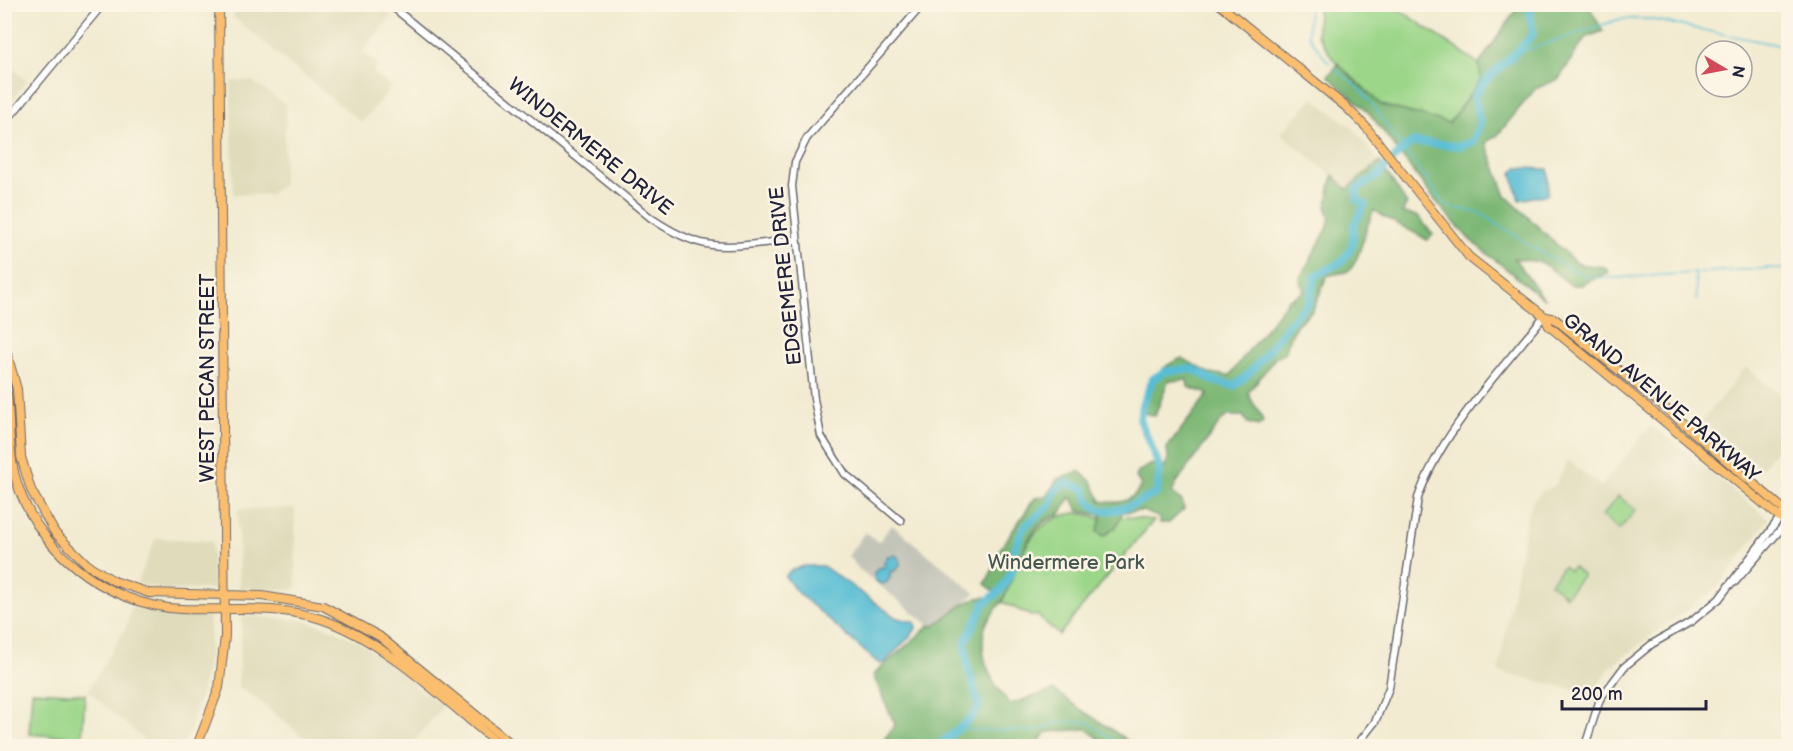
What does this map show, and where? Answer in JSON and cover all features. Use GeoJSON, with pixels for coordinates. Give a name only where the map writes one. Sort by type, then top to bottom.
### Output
{"type":"FeatureCollection","features":[{"type":"Feature","properties":{"kind":"main road","name":"WEST PECAN STREET"},"geometry":{"type":"LineString","coordinates":[[198,747],[219,688],[224,658],[219,4]]}},
{"type":"Feature","properties":{"kind":"main road","name":"GRAND AVENUE PARKWAY"},"geometry":{"type":"LineString","coordinates":[[1219,4],[1318,82],[1366,127],[1419,197],[1469,257],[1544,316],[1555,319],[1786,516]]}},
{"type":"Feature","properties":{"kind":"main road"},"geometry":{"type":"LineString","coordinates":[[4,343],[17,389],[24,471],[38,507],[55,533],[88,565],[114,581],[139,590],[168,596],[225,596],[302,601],[343,615],[395,648],[514,747]]}},
{"type":"Feature","properties":{"kind":"main road"},"geometry":{"type":"LineString","coordinates":[[4,373],[15,474],[28,509],[47,539],[84,574],[137,601],[170,608],[283,611],[338,625],[376,646],[501,747]]}},
{"type":"Feature","properties":{"kind":"main road"},"geometry":{"type":"LineString","coordinates":[[9,428],[19,428]]}},
{"type":"Feature","properties":{"kind":"main road"},"geometry":{"type":"LineString","coordinates":[[15,474],[24,471]]}},
{"type":"Feature","properties":{"kind":"main road"},"geometry":{"type":"LineString","coordinates":[[47,539],[55,533]]}},
{"type":"Feature","properties":{"kind":"main road"},"geometry":{"type":"LineString","coordinates":[[137,601],[139,590]]}},
{"type":"Feature","properties":{"kind":"main road"},"geometry":{"type":"LineString","coordinates":[[338,625],[343,615]]}},
{"type":"Feature","properties":{"kind":"street"},"geometry":{"type":"LineString","coordinates":[[4,124],[103,4]]}},
{"type":"Feature","properties":{"kind":"street","name":"WINDERMERE DRIVE"},"geometry":{"type":"LineString","coordinates":[[388,4],[651,218],[676,235],[697,243],[720,247],[797,240]]}},
{"type":"Feature","properties":{"kind":"street","name":"EDGEMERE DRIVE"},"geometry":{"type":"LineString","coordinates":[[901,521],[845,474],[821,436],[814,399],[792,186],[799,151],[923,4]]}},
{"type":"Feature","properties":{"kind":"street"},"geometry":{"type":"LineString","coordinates":[[1356,747],[1375,722],[1389,688],[1418,498],[1427,471],[1441,444],[1544,316]]}},
{"type":"Feature","properties":{"kind":"street"},"geometry":{"type":"LineString","coordinates":[[1585,747],[1600,699],[1624,667],[1652,644],[1708,609],[1728,586],[1735,582],[1746,564],[1786,516]]}},
{"type":"Feature","properties":{"kind":"shaded area"},"geometry":{"type":"Polygon","coordinates":[[[133,5],[208,5],[208,9],[132,11],[133,5]]]}},
{"type":"Feature","properties":{"kind":"shaded area"},"geometry":{"type":"Polygon","coordinates":[[[233,5],[378,5],[392,15],[362,52],[378,65],[373,72],[391,87],[362,123],[234,18],[233,5]]]}},
{"type":"Feature","properties":{"kind":"shaded area"},"geometry":{"type":"Polygon","coordinates":[[[5,62],[27,81],[5,109],[5,62]]]}},
{"type":"Feature","properties":{"kind":"shaded area"},"geometry":{"type":"Polygon","coordinates":[[[231,81],[252,81],[286,105],[283,185],[268,195],[233,194],[231,81]]]}},
{"type":"Feature","properties":{"kind":"shaded area"},"geometry":{"type":"Polygon","coordinates":[[[1313,98],[1354,129],[1380,162],[1347,189],[1281,133],[1313,98]]]}},
{"type":"Feature","properties":{"kind":"shaded area"},"geometry":{"type":"Polygon","coordinates":[[[1746,367],[1788,402],[1788,434],[1761,469],[1702,421],[1746,367]]]}},
{"type":"Feature","properties":{"kind":"shaded area"},"geometry":{"type":"Polygon","coordinates":[[[1651,425],[1769,519],[1717,588],[1611,666],[1594,694],[1498,672],[1527,517],[1533,500],[1542,491],[1555,486],[1568,460],[1601,487],[1651,425]]]}},
{"type":"Feature","properties":{"kind":"shaded area"},"geometry":{"type":"Polygon","coordinates":[[[295,508],[296,590],[239,588],[238,509],[295,508]]]}},
{"type":"Feature","properties":{"kind":"shaded area"},"geometry":{"type":"Polygon","coordinates":[[[892,525],[975,593],[933,628],[859,569],[848,556],[865,532],[878,542],[892,525]]]}},
{"type":"Feature","properties":{"kind":"shaded area"},"geometry":{"type":"Polygon","coordinates":[[[156,538],[212,541],[213,589],[166,590],[137,583],[156,538]]]}},
{"type":"Feature","properties":{"kind":"shaded area"},"geometry":{"type":"Polygon","coordinates":[[[132,607],[162,614],[210,616],[210,652],[200,699],[189,734],[182,746],[151,746],[88,691],[126,627],[132,607]]]}},
{"type":"Feature","properties":{"kind":"shaded area"},"geometry":{"type":"Polygon","coordinates":[[[242,616],[302,620],[332,629],[363,644],[443,706],[411,746],[336,746],[330,741],[325,746],[314,746],[253,696],[238,688],[242,616]]]}},
{"type":"Feature","properties":{"kind":"green space"},"geometry":{"type":"Polygon","coordinates":[[[1520,4],[1591,5],[1591,10],[1603,31],[1585,38],[1559,79],[1535,89],[1497,136],[1486,142],[1506,196],[1573,260],[1579,264],[1604,267],[1609,272],[1581,285],[1571,285],[1543,263],[1514,258],[1545,300],[1469,239],[1434,199],[1370,114],[1328,76],[1338,64],[1381,105],[1449,123],[1481,79],[1479,64],[1520,4]]]}},
{"type":"Feature","properties":{"kind":"green space"},"geometry":{"type":"Polygon","coordinates":[[[1318,5],[1393,5],[1479,64],[1481,79],[1449,123],[1381,105],[1333,59],[1317,34],[1318,5]]]}},
{"type":"Feature","properties":{"kind":"green space"},"geometry":{"type":"Polygon","coordinates":[[[1380,162],[1407,204],[1402,213],[1418,216],[1433,235],[1427,240],[1374,210],[1359,254],[1351,268],[1346,272],[1327,276],[1313,310],[1296,325],[1284,353],[1275,358],[1248,393],[1263,422],[1258,426],[1248,423],[1243,416],[1228,416],[1221,421],[1177,482],[1172,493],[1182,501],[1184,509],[1169,523],[1160,523],[1158,517],[1143,511],[1123,512],[1116,527],[1104,536],[1097,532],[1102,515],[1079,511],[1071,497],[1059,515],[1047,520],[1030,538],[1008,590],[986,624],[983,651],[987,668],[999,691],[1010,704],[1054,690],[1134,746],[1108,746],[1087,729],[1047,732],[1035,746],[879,746],[895,725],[873,675],[930,625],[933,627],[969,601],[985,597],[994,598],[998,594],[985,584],[994,567],[992,561],[1035,498],[1047,496],[1057,479],[1079,471],[1092,482],[1101,501],[1119,502],[1138,491],[1141,485],[1136,477],[1139,471],[1152,464],[1164,469],[1168,459],[1167,448],[1208,394],[1188,387],[1187,380],[1168,381],[1155,416],[1147,414],[1139,407],[1154,377],[1167,366],[1182,358],[1209,373],[1229,376],[1288,300],[1304,292],[1300,278],[1327,229],[1330,217],[1326,207],[1333,175],[1347,189],[1380,162]]]}},
{"type":"Feature","properties":{"kind":"green space"},"geometry":{"type":"Polygon","coordinates":[[[1618,496],[1636,510],[1619,530],[1602,516],[1618,496]]]}},
{"type":"Feature","properties":{"kind":"green space","name":"Windermere Park"},"geometry":{"type":"Polygon","coordinates":[[[1076,513],[1109,521],[1126,517],[1154,520],[1059,635],[1037,615],[1031,616],[1002,602],[1020,558],[1036,533],[1059,517],[1076,513]]]}},
{"type":"Feature","properties":{"kind":"green space"},"geometry":{"type":"Polygon","coordinates":[[[1563,566],[1569,571],[1572,567],[1583,575],[1566,596],[1550,583],[1563,566]]]}},
{"type":"Feature","properties":{"kind":"green space"},"geometry":{"type":"Polygon","coordinates":[[[32,691],[85,694],[82,738],[29,734],[32,691]]]}},
{"type":"Feature","properties":{"kind":"water"},"geometry":{"type":"Polygon","coordinates":[[[1517,168],[1548,169],[1548,194],[1519,200],[1512,173],[1517,168]]]}},
{"type":"Feature","properties":{"kind":"water"},"geometry":{"type":"Polygon","coordinates":[[[895,555],[900,559],[900,565],[896,570],[890,572],[890,578],[886,583],[880,584],[875,580],[874,573],[878,568],[885,567],[884,562],[888,556],[895,555]]]}},
{"type":"Feature","properties":{"kind":"water"},"geometry":{"type":"Polygon","coordinates":[[[804,566],[823,566],[897,618],[915,622],[916,628],[884,663],[879,664],[795,590],[785,576],[792,570],[804,566]]]}},
{"type":"Feature","properties":{"kind":"waterway"},"geometry":{"type":"LineString","coordinates":[[1309,4],[1308,35],[1329,63]]}},
{"type":"Feature","properties":{"kind":"waterway"},"geometry":{"type":"LineString","coordinates":[[938,746],[966,723],[979,706],[967,664],[965,642],[985,603],[1001,590],[1012,571],[1015,548],[1024,527],[1050,505],[1057,488],[1066,483],[1085,489],[1089,501],[1096,508],[1105,511],[1126,507],[1157,493],[1160,468],[1140,420],[1142,405],[1153,379],[1166,371],[1193,369],[1214,381],[1234,386],[1245,377],[1289,323],[1309,303],[1315,276],[1343,261],[1352,246],[1354,225],[1365,204],[1357,200],[1357,189],[1376,177],[1404,148],[1414,142],[1460,146],[1473,142],[1480,123],[1474,96],[1487,79],[1519,50],[1533,33],[1530,14],[1533,4]]}},
{"type":"Feature","properties":{"kind":"waterway"},"geometry":{"type":"LineString","coordinates":[[1510,56],[1620,19],[1649,19],[1788,47]]}},
{"type":"Feature","properties":{"kind":"waterway"},"geometry":{"type":"LineString","coordinates":[[1335,68],[1361,90],[1446,206],[1480,213],[1545,255],[1587,277],[1616,278],[1770,268],[1788,270]]}},
{"type":"Feature","properties":{"kind":"waterway"},"geometry":{"type":"LineString","coordinates":[[1695,273],[1697,301]]}},
{"type":"Feature","properties":{"kind":"waterway"},"geometry":{"type":"LineString","coordinates":[[957,727],[970,730],[1035,731],[1061,722],[1088,722],[1122,746]]}}]}
